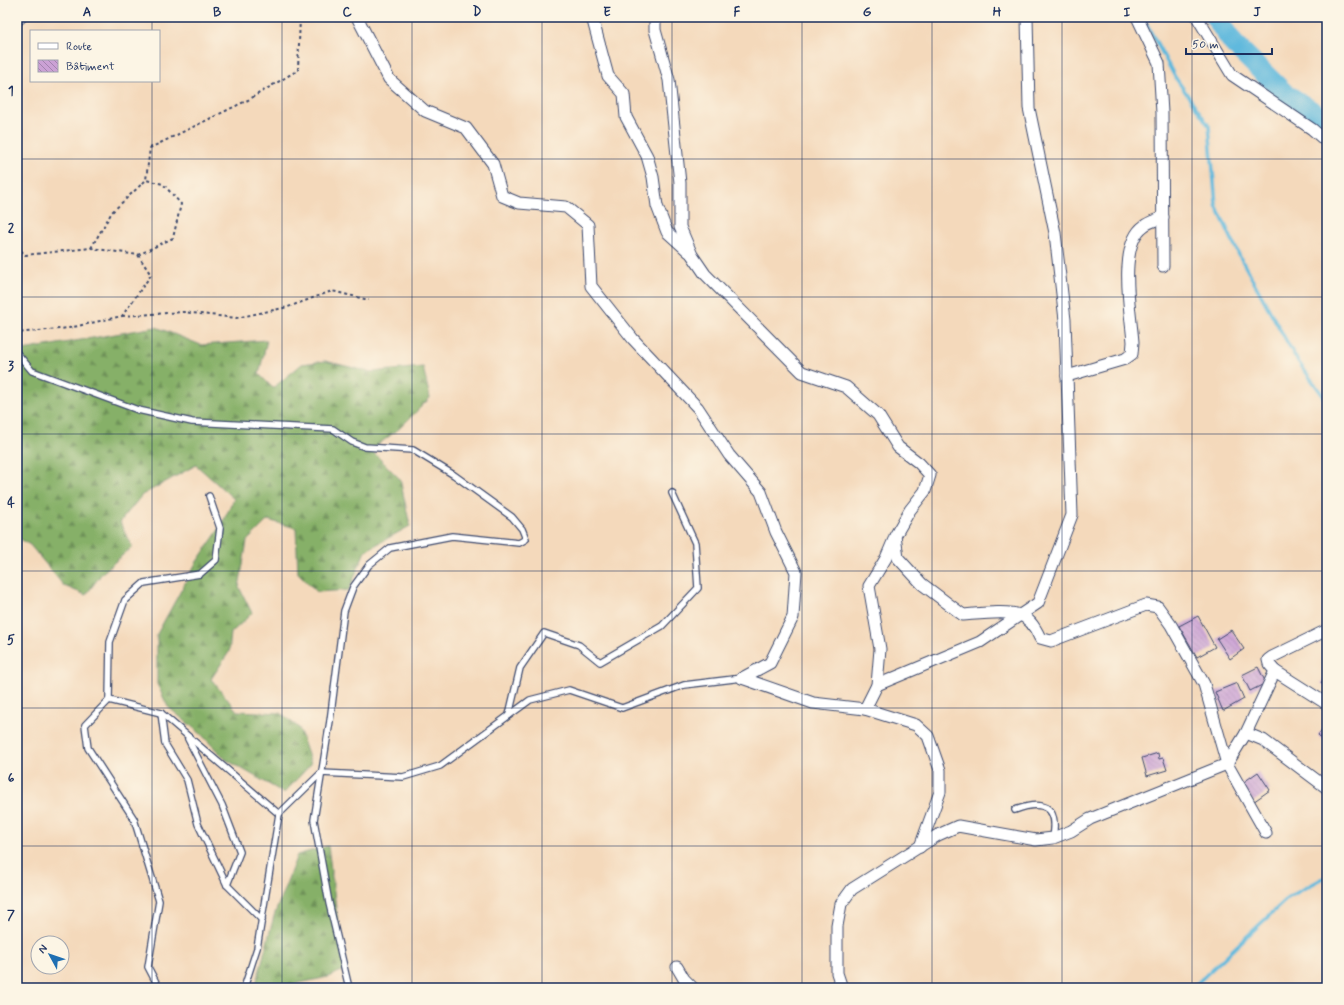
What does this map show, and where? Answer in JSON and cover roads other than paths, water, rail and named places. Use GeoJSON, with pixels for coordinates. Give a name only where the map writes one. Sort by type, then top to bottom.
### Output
{"type":"FeatureCollection","features":[{"type":"Feature","properties":{"kind":"street"},"geometry":{"type":"LineString","coordinates":[[17,20],[21,17]]}},
{"type":"Feature","properties":{"kind":"street"},"geometry":{"type":"LineString","coordinates":[[357,17],[389,79],[425,111],[466,128],[493,164],[502,196],[519,202],[566,206],[588,225],[591,286],[633,339],[698,408],[729,455],[761,492],[776,532],[796,572],[793,617],[770,663],[742,678]]}},
{"type":"Feature","properties":{"kind":"street"},"geometry":{"type":"LineString","coordinates":[[592,17],[608,76],[624,94],[626,116],[647,156],[653,177],[657,206],[667,232],[692,255]]}},
{"type":"Feature","properties":{"kind":"street"},"geometry":{"type":"LineString","coordinates":[[655,17],[655,30],[669,80],[680,183],[680,227],[692,255],[705,274],[802,372],[846,387],[878,415],[898,447],[919,463],[930,475],[925,492],[910,510],[895,536],[886,558],[868,586],[880,649],[877,685],[865,709]]}},
{"type":"Feature","properties":{"kind":"street"},"geometry":{"type":"LineString","coordinates":[[877,685],[980,642],[1038,603],[1072,515],[1065,320],[1055,233],[1029,108],[1027,17]]}},
{"type":"Feature","properties":{"kind":"street"},"geometry":{"type":"LineString","coordinates":[[1136,17],[1158,62],[1162,113],[1164,266]]}},
{"type":"Feature","properties":{"kind":"street"},"geometry":{"type":"LineString","coordinates":[[1197,17],[1232,75],[1312,129],[1327,142]]}},
{"type":"Feature","properties":{"kind":"street"},"geometry":{"type":"LineString","coordinates":[[1067,376],[1125,359],[1132,354],[1133,342],[1127,270],[1133,239],[1143,226],[1164,217]]}},
{"type":"Feature","properties":{"kind":"street"},"geometry":{"type":"LineString","coordinates":[[895,536],[898,558],[922,584],[963,615],[994,613],[1021,615],[1035,626],[1040,638],[1051,641],[1146,605],[1158,607],[1171,625],[1204,684],[1227,764],[1266,833]]}},
{"type":"Feature","properties":{"kind":"street"},"geometry":{"type":"LineString","coordinates":[[1326,632],[1272,656],[1269,664],[1276,671],[1327,704]]}},
{"type":"Feature","properties":{"kind":"street"},"geometry":{"type":"LineString","coordinates":[[842,988],[837,973],[837,934],[841,904],[852,889],[920,847],[938,834],[958,826],[1036,840],[1053,838],[1071,831],[1090,819],[1227,764],[1246,733],[1276,671]]}},
{"type":"Feature","properties":{"kind":"street"},"geometry":{"type":"LineString","coordinates":[[742,678],[813,703],[865,709],[916,725],[928,736],[940,770],[940,792],[920,847]]}},
{"type":"Feature","properties":{"kind":"street"},"geometry":{"type":"LineString","coordinates":[[1246,733],[1263,740],[1327,788]]}},
{"type":"Feature","properties":{"kind":"street"},"geometry":{"type":"LineString","coordinates":[[677,967],[684,979],[692,988]]}},
{"type":"Feature","properties":{"kind":"lane"},"geometry":{"type":"LineString","coordinates":[[17,353],[32,371],[138,410],[192,422],[333,429],[352,442],[365,447],[413,450],[481,494],[512,518],[522,529],[526,539],[519,543],[452,536],[390,548],[369,565],[353,587],[344,611],[330,721],[314,820],[329,903],[349,988]]}},
{"type":"Feature","properties":{"kind":"lane"},"geometry":{"type":"LineString","coordinates":[[509,715],[520,668],[544,633],[579,645],[600,662],[662,626],[698,588],[695,543],[672,493]]}},
{"type":"Feature","properties":{"kind":"lane"},"geometry":{"type":"LineString","coordinates":[[159,988],[148,967],[159,901],[134,819],[88,748],[85,725],[109,700],[110,642],[125,600],[144,583],[200,574],[216,560],[220,528],[209,496]]}},
{"type":"Feature","properties":{"kind":"lane"},"geometry":{"type":"LineString","coordinates":[[244,988],[257,948],[279,814],[321,773],[403,777],[440,766],[530,700],[569,690],[622,708],[684,684],[742,678]]}},
{"type":"Feature","properties":{"kind":"lane"},"geometry":{"type":"LineString","coordinates":[[109,700],[161,713],[279,814]]}},
{"type":"Feature","properties":{"kind":"lane"},"geometry":{"type":"LineString","coordinates":[[161,713],[165,744],[187,780],[198,824],[227,885],[262,920]]}},
{"type":"Feature","properties":{"kind":"lane"},"geometry":{"type":"LineString","coordinates":[[187,736],[222,805],[240,852],[227,885]]}},
{"type":"Feature","properties":{"kind":"lane"},"geometry":{"type":"LineString","coordinates":[[1015,810],[1031,804],[1043,805],[1053,815],[1056,825],[1053,838]]}},
{"type":"Feature","properties":{"kind":"waterway"},"geometry":{"type":"LineString","coordinates":[[1215,17],[1233,43],[1284,93],[1327,121]]}},
{"type":"Feature","properties":{"kind":"waterway"},"geometry":{"type":"LineString","coordinates":[[1145,21],[1175,77],[1209,126],[1216,205],[1240,257],[1297,360],[1327,401]]}},
{"type":"Feature","properties":{"kind":"waterway"},"geometry":{"type":"LineString","coordinates":[[1192,988],[1289,897],[1327,876]]}}]}
